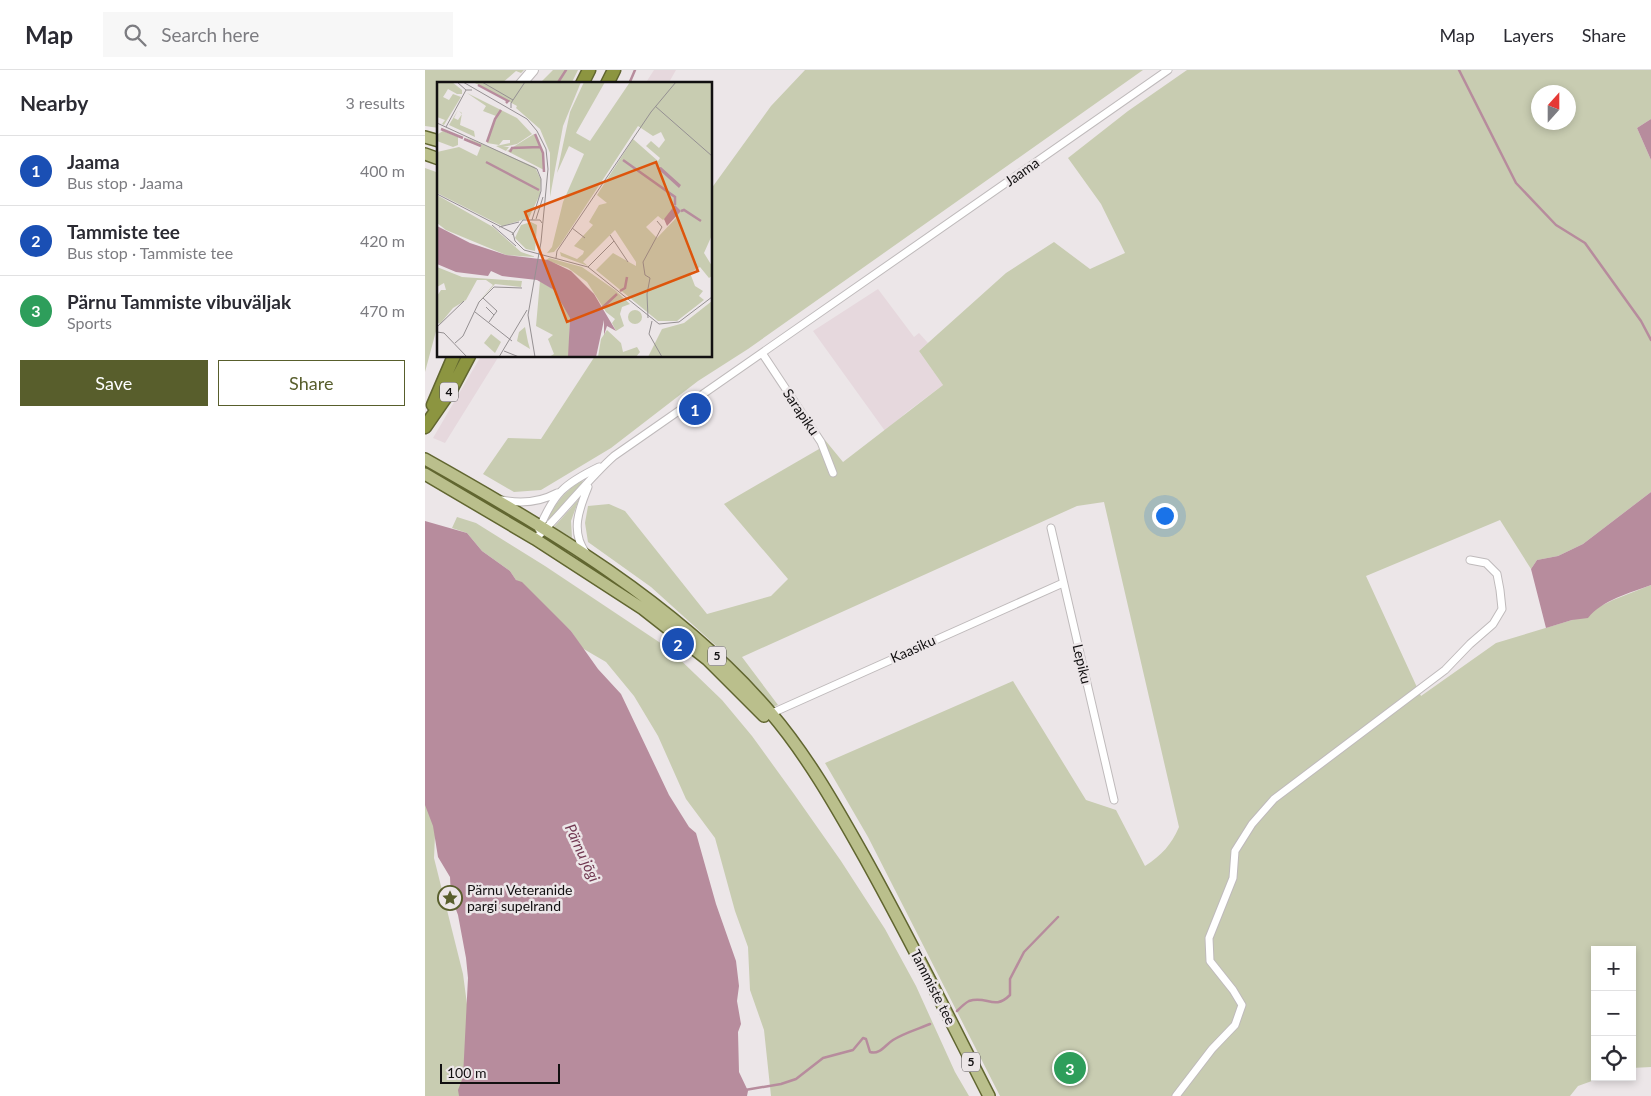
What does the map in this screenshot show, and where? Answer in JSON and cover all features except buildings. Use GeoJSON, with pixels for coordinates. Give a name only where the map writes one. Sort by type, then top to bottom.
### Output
{"type":"FeatureCollection","features":[{"type":"Feature","properties":{"kind":"highway"},"geometry":{"type":"LineString","coordinates":[[583,82],[589,70]]}},
{"type":"Feature","properties":{"kind":"highway"},"geometry":{"type":"LineString","coordinates":[[608,82],[614,70]]}},
{"type":"Feature","properties":{"kind":"highway","name":"4"},"geometry":{"type":"LineString","coordinates":[[425,425],[453,358]]}},
{"type":"Feature","properties":{"kind":"highway","name":"4"},"geometry":{"type":"LineString","coordinates":[[425,425],[451,388],[468,358]]}},
{"type":"Feature","properties":{"kind":"main road"},"geometry":{"type":"LineString","coordinates":[[578,82],[585,70]]}},
{"type":"Feature","properties":{"kind":"main road","name":"Tammiste tee"},"geometry":{"type":"LineString","coordinates":[[425,459],[493,498],[594,562],[649,600],[725,664],[768,715],[876,878],[989,1096]]}},
{"type":"Feature","properties":{"kind":"main road","name":"Tammiste tee"},"geometry":{"type":"LineString","coordinates":[[425,474],[535,539],[649,613],[708,660],[768,715]]}},
{"type":"Feature","properties":{"kind":"street"},"geometry":{"type":"LineString","coordinates":[[523,82],[533,70]]}},
{"type":"Feature","properties":{"kind":"street","name":"Jaama"},"geometry":{"type":"LineString","coordinates":[[535,539],[542,528],[606,464],[645,434],[1168,70]]}},
{"type":"Feature","properties":{"kind":"street","name":"Sarapiku"},"geometry":{"type":"LineString","coordinates":[[762,353],[821,442],[833,473]]}},
{"type":"Feature","properties":{"kind":"street","name":"Jaama"},"geometry":{"type":"LineString","coordinates":[[493,498],[510,502],[525,502],[551,496],[587,473],[606,464]]}},
{"type":"Feature","properties":{"kind":"street","name":"Jaama"},"geometry":{"type":"LineString","coordinates":[[591,480],[582,501],[576,524],[579,543],[594,562]]}},
{"type":"Feature","properties":{"kind":"street","name":"Jaama"},"geometry":{"type":"LineString","coordinates":[[542,528],[549,506],[560,491]]}},
{"type":"Feature","properties":{"kind":"street","name":"Lepiku"},"geometry":{"type":"LineString","coordinates":[[1051,528],[1114,800]]}},
{"type":"Feature","properties":{"kind":"street"},"geometry":{"type":"LineString","coordinates":[[1176,1096],[1212,1049],[1235,1025],[1242,1005],[1233,990],[1209,961],[1209,938],[1233,878],[1235,851],[1252,824],[1274,799],[1445,670],[1493,624],[1502,610],[1497,574],[1486,563],[1470,560]]}},
{"type":"Feature","properties":{"kind":"street","name":"Kaasiku"},"geometry":{"type":"LineString","coordinates":[[768,715],[1063,583]]}},
{"type":"Feature","properties":{"kind":"shaded area"},"geometry":{"type":"Polygon","coordinates":[[[654,70],[676,70],[669,82],[646,82],[654,70]]]}},
{"type":"Feature","properties":{"kind":"shaded area"},"geometry":{"type":"Polygon","coordinates":[[[878,289],[914,337],[919,333],[928,343],[919,351],[943,385],[885,431],[813,331],[878,289]]]}},
{"type":"Feature","properties":{"kind":"shaded area"},"geometry":{"type":"Polygon","coordinates":[[[480,358],[498,358],[445,443],[433,438],[480,358]]]}},
{"type":"Feature","properties":{"kind":"green space"},"geometry":{"type":"Polygon","coordinates":[[[425,70],[524,70],[521,73],[516,71],[503,82],[437,82],[437,128],[425,126],[425,70]]]}},
{"type":"Feature","properties":{"kind":"green space"},"geometry":{"type":"Polygon","coordinates":[[[553,70],[578,70],[572,82],[541,82],[553,70]]]}},
{"type":"Feature","properties":{"kind":"green space"},"geometry":{"type":"Polygon","coordinates":[[[805,70],[1143,70],[748,349],[698,381],[611,448],[541,490],[514,492],[483,474],[508,438],[541,439],[594,358],[713,358],[713,186],[771,106],[805,70]]]}},
{"type":"Feature","properties":{"kind":"green space"},"geometry":{"type":"Polygon","coordinates":[[[1187,70],[1651,70],[1651,119],[1637,128],[1651,160],[1651,492],[1583,544],[1558,556],[1537,560],[1531,569],[1500,520],[1366,576],[1421,696],[1496,643],[1572,620],[1613,600],[1651,585],[1651,1067],[1636,1068],[1636,946],[1591,946],[1592,1081],[1578,1086],[1570,1096],[1000,1096],[868,837],[825,763],[1013,681],[1086,800],[1116,810],[1145,866],[1161,854],[1173,839],[1179,827],[1104,502],[1077,506],[742,657],[778,705],[772,707],[724,653],[651,587],[588,542],[585,523],[588,506],[609,504],[625,511],[707,614],[771,596],[788,579],[724,504],[819,449],[825,440],[843,462],[943,385],[919,351],[1006,273],[1054,242],[1090,269],[1125,253],[1101,204],[1068,158],[1128,111],[1187,70]]]}},
{"type":"Feature","properties":{"kind":"green space"},"geometry":{"type":"Polygon","coordinates":[[[425,168],[437,172],[437,327],[425,372],[425,168]]]}},
{"type":"Feature","properties":{"kind":"green space"},"geometry":{"type":"Polygon","coordinates":[[[583,480],[582,484],[547,523],[546,521],[553,508],[561,498],[583,480]]]}},
{"type":"Feature","properties":{"kind":"green space"},"geometry":{"type":"Polygon","coordinates":[[[579,499],[571,521],[572,538],[554,527],[579,499]]]}},
{"type":"Feature","properties":{"kind":"green space"},"geometry":{"type":"Polygon","coordinates":[[[457,517],[476,523],[545,566],[668,648],[722,700],[752,736],[794,794],[841,861],[885,929],[916,986],[955,1072],[969,1096],[771,1096],[764,1030],[750,990],[748,947],[735,911],[715,838],[686,799],[658,736],[634,696],[606,662],[582,648],[571,631],[516,580],[510,571],[482,551],[467,533],[452,528],[457,517]]]}},
{"type":"Feature","properties":{"kind":"green space"},"geometry":{"type":"Polygon","coordinates":[[[425,795],[436,812],[434,858],[463,974],[472,1042],[464,1096],[425,1096],[425,795]]]}},
{"type":"Feature","properties":{"kind":"water"},"geometry":{"type":"Polygon","coordinates":[[[1651,119],[1651,160],[1637,128],[1651,119]]]}},
{"type":"Feature","properties":{"kind":"water"},"geometry":{"type":"Polygon","coordinates":[[[1651,492],[1651,585],[1601,606],[1588,618],[1572,620],[1546,628],[1531,569],[1537,560],[1558,556],[1583,544],[1651,492]]]}},
{"type":"Feature","properties":{"kind":"water","name":"Pärnu jõgi"},"geometry":{"type":"Polygon","coordinates":[[[425,521],[467,533],[482,551],[510,571],[516,580],[522,582],[571,631],[598,669],[621,694],[669,795],[689,827],[696,833],[716,904],[736,961],[739,986],[737,1001],[741,1024],[738,1032],[739,1072],[748,1091],[747,1096],[459,1096],[458,1090],[463,1077],[468,978],[466,958],[458,915],[451,896],[450,877],[438,857],[433,826],[425,805],[425,521]]]}},
{"type":"Feature","properties":{"kind":"waterway"},"geometry":{"type":"LineString","coordinates":[[558,82],[566,70]]}},
{"type":"Feature","properties":{"kind":"waterway"},"geometry":{"type":"LineString","coordinates":[[630,82],[635,70]]}},
{"type":"Feature","properties":{"kind":"waterway"},"geometry":{"type":"LineString","coordinates":[[1459,70],[1516,183],[1556,225],[1585,243],[1641,321],[1651,340]]}},
{"type":"Feature","properties":{"kind":"waterway"},"geometry":{"type":"LineString","coordinates":[[957,1011],[969,1001],[999,1002],[1010,995],[1010,979],[1024,952],[1058,917]]}},
{"type":"Feature","properties":{"kind":"waterway"},"geometry":{"type":"LineString","coordinates":[[745,1090],[781,1084],[796,1079],[823,1058],[853,1050],[863,1038],[866,1039],[870,1052],[874,1053],[906,1033],[930,1024]]}},
{"type":"Feature","properties":{"kind":"place","name":"Jaama"},"geometry":{"type":"Point","coordinates":[695,409]}},
{"type":"Feature","properties":{"kind":"place","name":"Tammiste tee"},"geometry":{"type":"Point","coordinates":[678,644]}},
{"type":"Feature","properties":{"kind":"place","name":"Pärnu Veteranide pargi supelrand"},"geometry":{"type":"Point","coordinates":[450,898]}},
{"type":"Feature","properties":{"kind":"place","name":"Pärnu Tammiste vibuväljak"},"geometry":{"type":"Point","coordinates":[1070,1068]}}]}
